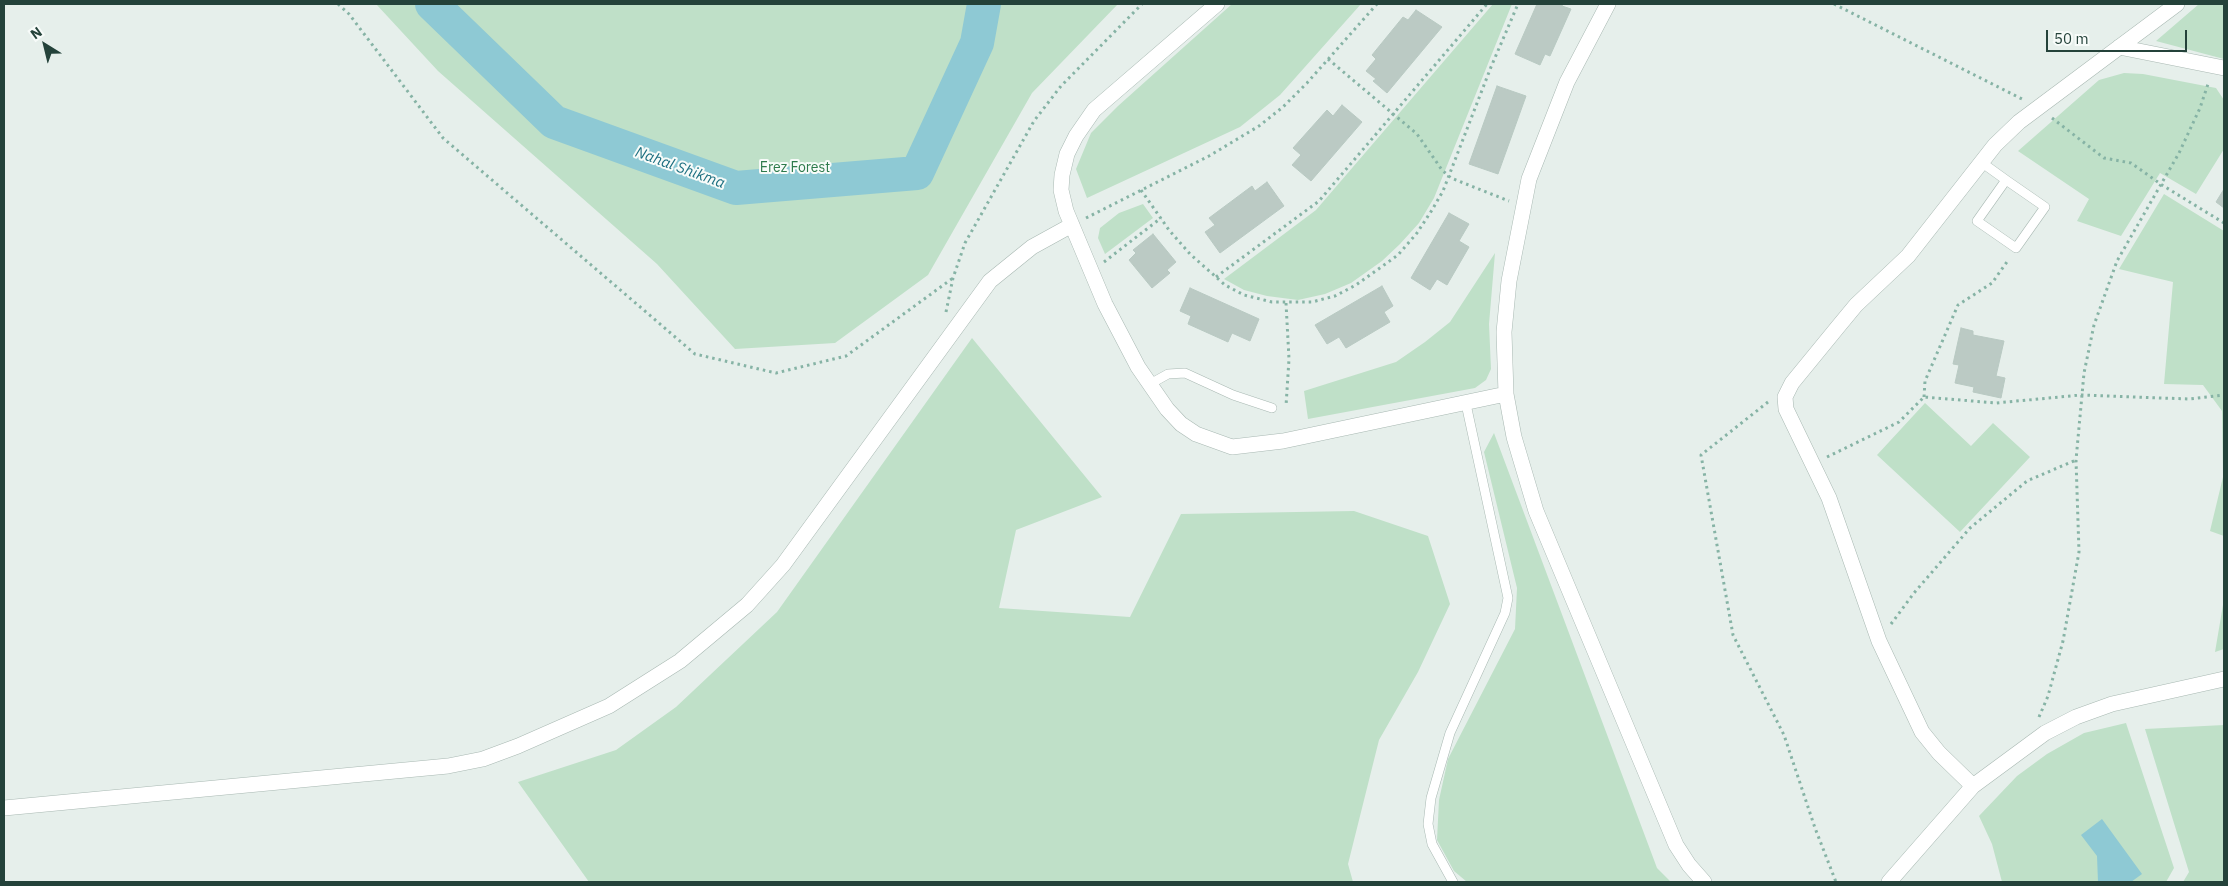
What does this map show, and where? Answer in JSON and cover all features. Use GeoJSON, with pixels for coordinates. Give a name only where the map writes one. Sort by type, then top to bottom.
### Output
{"type":"FeatureCollection","features":[{"type":"Feature","properties":{"kind":"street"},"geometry":{"type":"LineString","coordinates":[[1217,4],[1094,110],[1076,136],[1067,154],[1061,190],[1072,225],[1120,335],[1167,409],[1181,424],[1212,442],[1232,448],[1282,442],[1506,394]]}},
{"type":"Feature","properties":{"kind":"street"},"geometry":{"type":"LineString","coordinates":[[1608,4],[1567,82],[1529,179],[1509,281],[1504,332],[1506,394],[1514,437],[1536,511],[1676,845],[1689,865],[1704,882]]}},
{"type":"Feature","properties":{"kind":"street"},"geometry":{"type":"LineString","coordinates":[[1973,786],[1939,753],[1922,732],[1879,641],[1830,498],[1786,409],[1785,397],[1792,384],[1856,305],[1908,256],[1981,162],[2013,128],[2177,4]]}},
{"type":"Feature","properties":{"kind":"street"},"geometry":{"type":"LineString","coordinates":[[2119,47],[2219,67]]}},
{"type":"Feature","properties":{"kind":"street"},"geometry":{"type":"LineString","coordinates":[[4,808],[448,766],[483,759],[518,746],[609,706],[680,661],[747,605],[783,565],[990,281],[1032,247],[1072,225]]}},
{"type":"Feature","properties":{"kind":"street"},"geometry":{"type":"LineString","coordinates":[[1889,882],[1973,786],[2044,733],[2076,717],[2112,704],[2224,678]]}},
{"type":"Feature","properties":{"kind":"lane"},"geometry":{"type":"LineString","coordinates":[[1981,162],[2045,207],[2016,248],[1977,221],[2006,180]]}},
{"type":"Feature","properties":{"kind":"lane"},"geometry":{"type":"LineString","coordinates":[[1150,384],[1168,374],[1186,373],[1233,395],[1272,408]]}},
{"type":"Feature","properties":{"kind":"lane"},"geometry":{"type":"LineString","coordinates":[[1453,882],[1432,844],[1428,824],[1431,798],[1450,733],[1505,613],[1508,598],[1466,404]]}},
{"type":"Feature","properties":{"kind":"path"},"geometry":{"type":"LineString","coordinates":[[338,4],[349,14],[443,138],[695,354],[776,373],[846,356],[953,278]]}},
{"type":"Feature","properties":{"kind":"path"},"geometry":{"type":"LineString","coordinates":[[945,315],[953,278],[965,243],[1034,121],[1061,86],[1142,4]]}},
{"type":"Feature","properties":{"kind":"path"},"geometry":{"type":"LineString","coordinates":[[1072,225],[1209,156],[1259,126],[1283,107],[1328,60],[1377,4]]}},
{"type":"Feature","properties":{"kind":"path"},"geometry":{"type":"LineString","coordinates":[[1216,277],[1319,201],[1487,4]]}},
{"type":"Feature","properties":{"kind":"path"},"geometry":{"type":"LineString","coordinates":[[1141,190],[1190,254],[1216,277],[1244,295],[1286,303],[1312,302],[1335,296],[1356,285],[1398,254],[1417,233],[1432,210],[1449,176],[1491,67],[1518,4]]}},
{"type":"Feature","properties":{"kind":"path"},"geometry":{"type":"LineString","coordinates":[[1834,4],[2039,107],[2104,158],[2131,163],[2162,185],[2224,223]]}},
{"type":"Feature","properties":{"kind":"path"},"geometry":{"type":"LineString","coordinates":[[1328,60],[1425,143],[1442,170],[1449,176],[1523,206]]}},
{"type":"Feature","properties":{"kind":"path"},"geometry":{"type":"LineString","coordinates":[[2028,745],[2048,696],[2063,641],[2078,552],[2076,460],[2081,395],[2094,324],[2117,261],[2180,153],[2219,67]]}},
{"type":"Feature","properties":{"kind":"path"},"geometry":{"type":"LineString","coordinates":[[1091,271],[1161,218]]}},
{"type":"Feature","properties":{"kind":"path"},"geometry":{"type":"LineString","coordinates":[[1814,464],[1899,422],[1924,397],[1925,380],[1958,305],[1992,283],[2016,248]]}},
{"type":"Feature","properties":{"kind":"path"},"geometry":{"type":"LineString","coordinates":[[1286,303],[1289,359],[1286,409]]}},
{"type":"Feature","properties":{"kind":"path"},"geometry":{"type":"LineString","coordinates":[[1924,397],[1996,403],[2081,395],[2189,399],[2224,395]]}},
{"type":"Feature","properties":{"kind":"path"},"geometry":{"type":"LineString","coordinates":[[1769,401],[1701,455],[1733,635],[1784,735],[1815,828],[1836,882]]}},
{"type":"Feature","properties":{"kind":"path"},"geometry":{"type":"LineString","coordinates":[[1879,641],[1914,592],[1970,528],[2027,481],[2076,460]]}},
{"type":"Feature","properties":{"kind":"green space","name":"Erez Forest"},"geometry":{"type":"Polygon","coordinates":[[[376,4],[1118,4],[1032,93],[928,275],[835,343],[735,349],[657,264],[438,71],[376,4]]]}},
{"type":"Feature","properties":{"kind":"green space"},"geometry":{"type":"Polygon","coordinates":[[[1232,4],[1361,4],[1280,95],[1240,127],[1087,198],[1076,169],[1091,133],[1118,106],[1232,4]]]}},
{"type":"Feature","properties":{"kind":"green space"},"geometry":{"type":"Polygon","coordinates":[[[1493,4],[1512,4],[1434,198],[1419,223],[1400,244],[1382,261],[1351,283],[1325,294],[1298,300],[1267,296],[1244,290],[1224,279],[1316,210],[1493,4]]]}},
{"type":"Feature","properties":{"kind":"green space"},"geometry":{"type":"Polygon","coordinates":[[[2199,4],[2224,4],[2224,59],[2156,41],[2199,4]]]}},
{"type":"Feature","properties":{"kind":"green space"},"geometry":{"type":"Polygon","coordinates":[[[2124,73],[2143,74],[2216,88],[2224,100],[2224,149],[2196,194],[2160,173],[2121,236],[2077,221],[2089,199],[2018,151],[2099,80],[2124,73]]]}},
{"type":"Feature","properties":{"kind":"green space"},"geometry":{"type":"Polygon","coordinates":[[[2164,194],[2224,231],[2224,536],[2210,531],[2223,477],[2222,411],[2203,385],[2164,384],[2173,282],[2119,269],[2164,194]]]}},
{"type":"Feature","properties":{"kind":"green space"},"geometry":{"type":"Polygon","coordinates":[[[1143,204],[1153,218],[1105,254],[1098,238],[1100,228],[1119,213],[1143,204]]]}},
{"type":"Feature","properties":{"kind":"green space"},"geometry":{"type":"Polygon","coordinates":[[[1495,253],[1489,324],[1491,369],[1486,380],[1475,388],[1308,419],[1304,391],[1396,362],[1425,342],[1450,322],[1495,253]]]}},
{"type":"Feature","properties":{"kind":"green space"},"geometry":{"type":"Polygon","coordinates":[[[972,338],[1102,497],[1016,530],[999,608],[1130,617],[1181,514],[1354,511],[1428,536],[1450,604],[1418,672],[1379,740],[1348,864],[1353,882],[589,882],[518,782],[616,750],[676,707],[777,612],[972,338]]]}},
{"type":"Feature","properties":{"kind":"green space"},"geometry":{"type":"Polygon","coordinates":[[[1925,403],[1971,446],[1993,423],[2030,457],[1960,532],[1877,455],[1925,403]]]}},
{"type":"Feature","properties":{"kind":"green space"},"geometry":{"type":"Polygon","coordinates":[[[1494,433],[1657,868],[1671,882],[1467,882],[1454,871],[1437,840],[1439,800],[1448,759],[1515,629],[1517,588],[1484,452],[1494,433]]]}},
{"type":"Feature","properties":{"kind":"green space"},"geometry":{"type":"Polygon","coordinates":[[[2224,599],[2224,649],[2215,652],[2224,599]]]}},
{"type":"Feature","properties":{"kind":"green space"},"geometry":{"type":"Polygon","coordinates":[[[2126,723],[2174,868],[2166,882],[2002,882],[1992,844],[1979,816],[2017,776],[2047,754],[2084,733],[2126,723]]]}},
{"type":"Feature","properties":{"kind":"green space"},"geometry":{"type":"Polygon","coordinates":[[[2224,725],[2224,882],[2183,882],[2189,872],[2145,729],[2224,725]]]}},
{"type":"Feature","properties":{"kind":"water"},"geometry":{"type":"Polygon","coordinates":[[[2102,819],[2142,874],[2131,882],[2098,882],[2097,856],[2081,835],[2102,819]]]}},
{"type":"Feature","properties":{"kind":"building"},"geometry":{"type":"Polygon","coordinates":[[[1537,4],[1563,4],[1562,6],[1571,9],[1550,56],[1545,54],[1540,65],[1515,54],[1537,4]]]}},
{"type":"Feature","properties":{"kind":"building"},"geometry":{"type":"Polygon","coordinates":[[[1416,10],[1442,27],[1387,93],[1373,81],[1376,79],[1366,71],[1376,59],[1372,55],[1403,17],[1408,20],[1416,10]]]}},
{"type":"Feature","properties":{"kind":"building"},"geometry":{"type":"Polygon","coordinates":[[[1497,86],[1526,96],[1498,174],[1469,164],[1497,86]]]}},
{"type":"Feature","properties":{"kind":"building"},"geometry":{"type":"Polygon","coordinates":[[[1342,105],[1362,122],[1311,181],[1292,165],[1301,155],[1293,148],[1327,110],[1333,116],[1342,105]]]}},
{"type":"Feature","properties":{"kind":"building"},"geometry":{"type":"Polygon","coordinates":[[[1267,182],[1284,206],[1220,253],[1205,232],[1215,225],[1209,218],[1252,186],[1255,191],[1267,182]]]}},
{"type":"Feature","properties":{"kind":"building"},"geometry":{"type":"Polygon","coordinates":[[[2224,189],[2224,208],[2216,202],[2224,189]]]}},
{"type":"Feature","properties":{"kind":"building"},"geometry":{"type":"Polygon","coordinates":[[[1449,213],[1469,224],[1459,241],[1469,247],[1447,285],[1437,279],[1430,290],[1411,278],[1449,213]]]}},
{"type":"Feature","properties":{"kind":"building"},"geometry":{"type":"Polygon","coordinates":[[[1153,234],[1176,262],[1167,270],[1170,273],[1152,288],[1129,260],[1136,253],[1133,250],[1153,234]]]}},
{"type":"Feature","properties":{"kind":"building"},"geometry":{"type":"Polygon","coordinates":[[[1382,286],[1393,306],[1384,312],[1390,322],[1346,348],[1339,337],[1327,344],[1315,325],[1382,286]]]}},
{"type":"Feature","properties":{"kind":"building"},"geometry":{"type":"Polygon","coordinates":[[[1190,288],[1259,319],[1250,341],[1232,333],[1228,342],[1188,324],[1191,316],[1180,311],[1190,288]]]}},
{"type":"Feature","properties":{"kind":"building"},"geometry":{"type":"Polygon","coordinates":[[[1961,328],[1973,331],[1973,335],[2004,341],[1996,376],[2005,378],[2001,398],[1973,392],[1974,387],[1955,383],[1959,365],[1953,364],[1961,328]]]}},
{"type":"Feature","properties":{"kind":"waterway","name":"Nahal Shikma"},"geometry":{"type":"LineString","coordinates":[[432,4],[554,122],[736,188],[917,173],[977,43],[984,4]]}}]}
